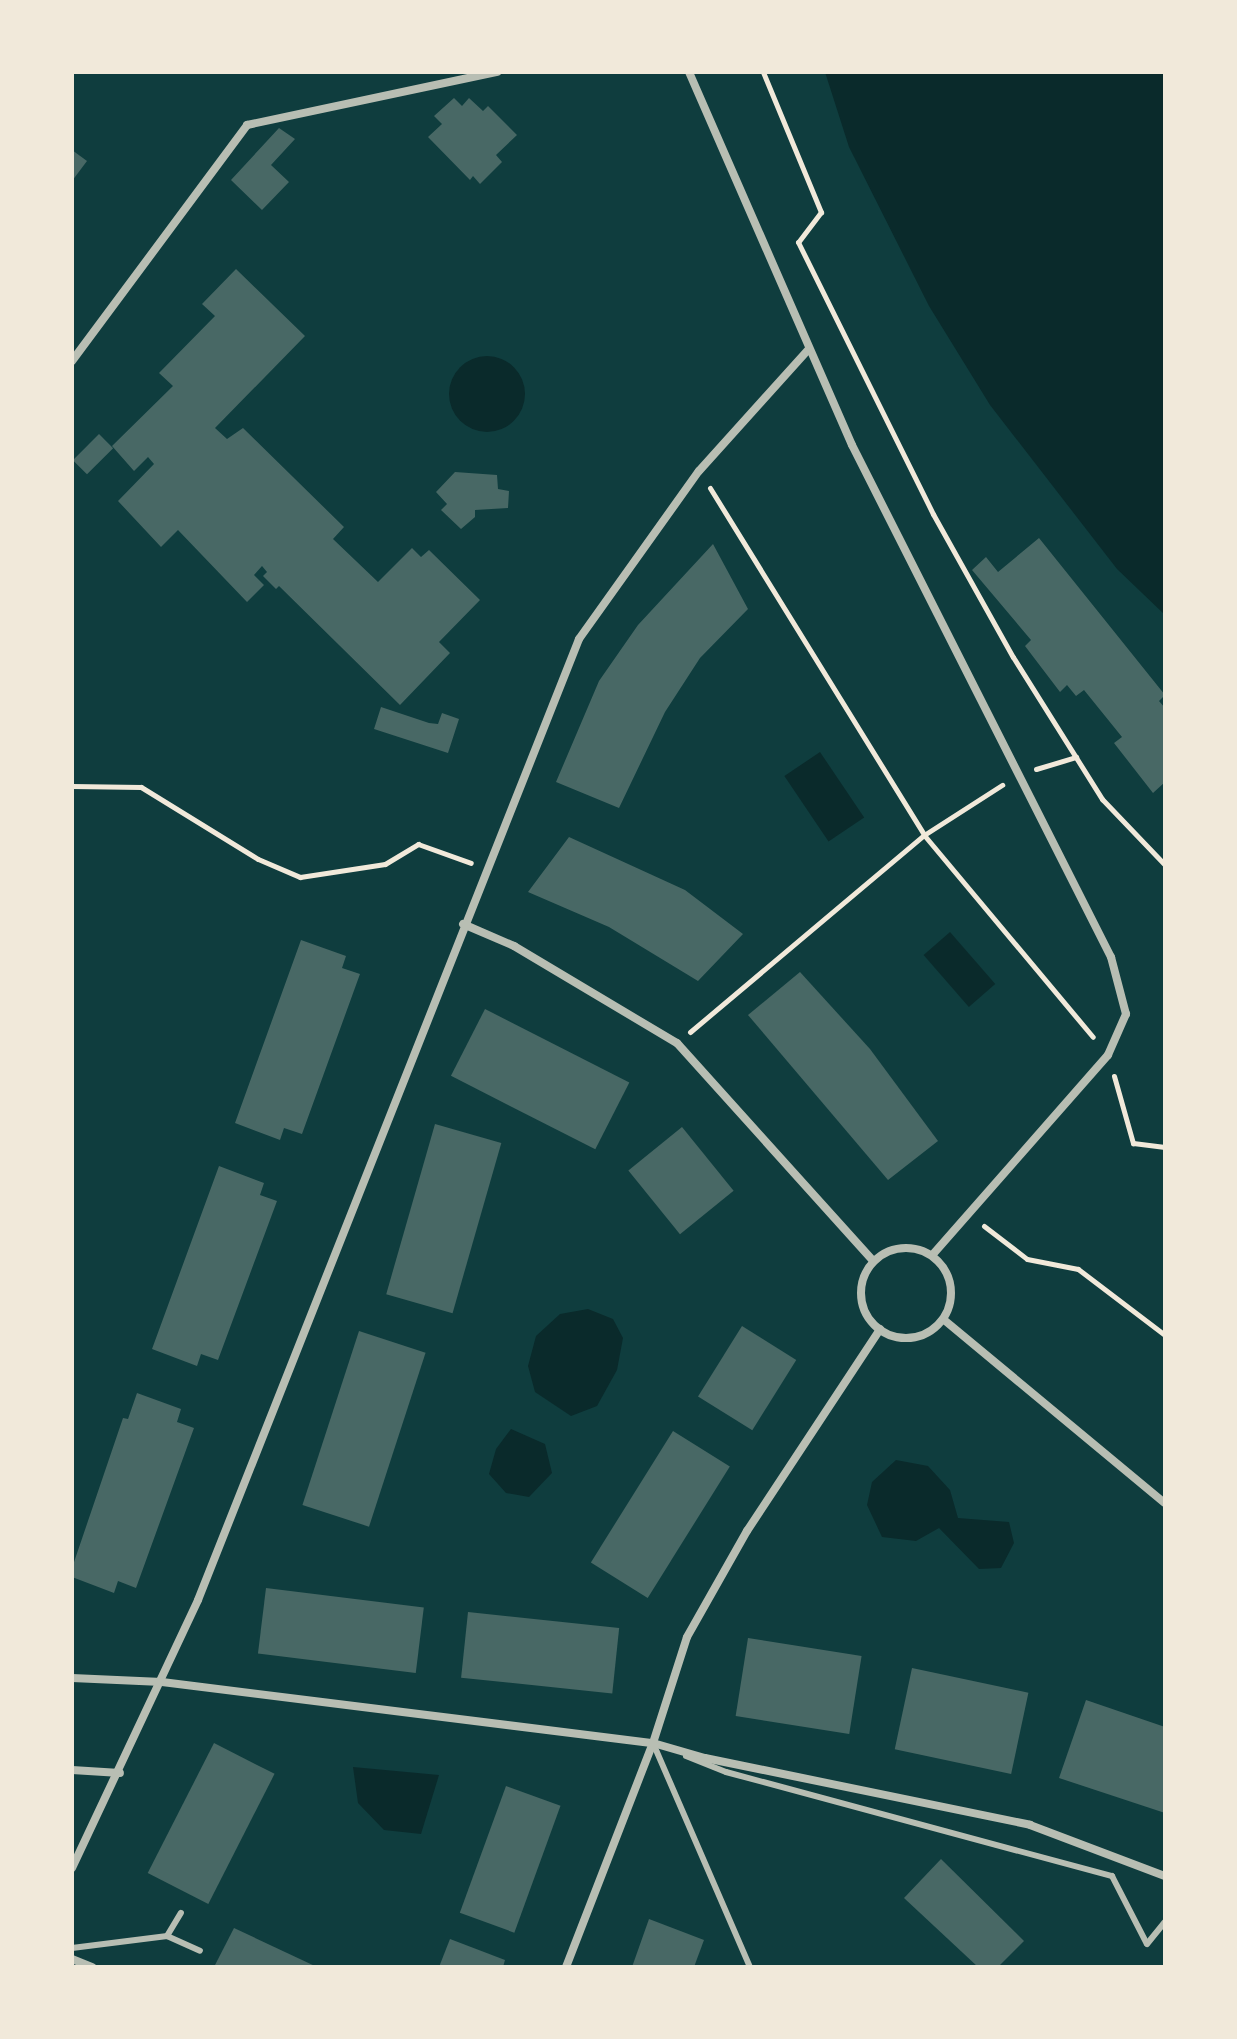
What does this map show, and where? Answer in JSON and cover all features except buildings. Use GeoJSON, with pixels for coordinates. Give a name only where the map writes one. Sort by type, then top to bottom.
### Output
{"type":"FeatureCollection","features":[{"type":"Feature","properties":{"kind":"street"},"geometry":{"type":"LineString","coordinates":[[72,361],[247,125],[497,72]]}},
{"type":"Feature","properties":{"kind":"street"},"geometry":{"type":"LineString","coordinates":[[689,72],[808,350],[1111,957],[1126,1014],[1108,1055],[971,1216],[932,1255]]}},
{"type":"Feature","properties":{"kind":"street"},"geometry":{"type":"LineString","coordinates":[[72,1868],[162,1682],[579,639],[699,471],[808,350]]}},
{"type":"Feature","properties":{"kind":"street"},"geometry":{"type":"LineString","coordinates":[[463,924],[514,946],[677,1043],[873,1261]]}},
{"type":"Feature","properties":{"kind":"street"},"geometry":{"type":"LineString","coordinates":[[908,1247],[932,1255],[951,1285],[943,1319],[913,1337],[880,1329],[866,1314],[861,1296],[863,1277],[873,1261],[908,1247]]}},
{"type":"Feature","properties":{"kind":"street"},"geometry":{"type":"LineString","coordinates":[[943,1319],[1165,1503]]}},
{"type":"Feature","properties":{"kind":"street"},"geometry":{"type":"LineString","coordinates":[[566,1967],[653,1743],[687,1637],[747,1531],[880,1329]]}},
{"type":"Feature","properties":{"kind":"street"},"geometry":{"type":"LineString","coordinates":[[72,1678],[162,1682],[653,1743],[705,1758],[1030,1825],[1165,1876]]}},
{"type":"Feature","properties":{"kind":"street"},"geometry":{"type":"LineString","coordinates":[[72,1770],[120,1773]]}},
{"type":"Feature","properties":{"kind":"street"},"geometry":{"type":"LineString","coordinates":[[72,1959],[92,1967]]}},
{"type":"Feature","properties":{"kind":"lane"},"geometry":{"type":"LineString","coordinates":[[653,1743],[726,1772],[1112,1876],[1147,1944],[1165,1922]]}},
{"type":"Feature","properties":{"kind":"lane"},"geometry":{"type":"LineString","coordinates":[[653,1743],[750,1967]]}},
{"type":"Feature","properties":{"kind":"lane"},"geometry":{"type":"LineString","coordinates":[[167,1936],[181,1913]]}},
{"type":"Feature","properties":{"kind":"lane"},"geometry":{"type":"LineString","coordinates":[[72,1948],[167,1936],[200,1951]]}},
{"type":"Feature","properties":{"kind":"path"},"geometry":{"type":"LineString","coordinates":[[763,72],[821,212],[798,242],[933,514],[1102,799],[1165,865]]}},
{"type":"Feature","properties":{"kind":"path"},"geometry":{"type":"LineString","coordinates":[[699,471],[924,835],[1108,1055],[1133,1143],[1165,1147]]}},
{"type":"Feature","properties":{"kind":"path"},"geometry":{"type":"LineString","coordinates":[[677,1043],[924,835],[1021,773],[1077,757]]}},
{"type":"Feature","properties":{"kind":"path"},"geometry":{"type":"LineString","coordinates":[[72,786],[141,787],[258,859],[300,877],[385,864],[418,844],[487,869]]}},
{"type":"Feature","properties":{"kind":"path"},"geometry":{"type":"LineString","coordinates":[[971,1216],[1027,1259],[1078,1269],[1165,1335]]}},
{"type":"Feature","properties":{"kind":"water"},"geometry":{"type":"Polygon","coordinates":[[[825,72],[1165,72],[1165,615],[1117,569],[990,405],[929,306],[849,147],[825,72]]]}},
{"type":"Feature","properties":{"kind":"water"},"geometry":{"type":"Polygon","coordinates":[[[487,356],[502,359],[514,367],[522,379],[525,394],[522,409],[514,421],[502,429],[487,432],[472,429],[460,421],[452,409],[449,394],[452,379],[460,367],[472,359],[487,356]]]}},
{"type":"Feature","properties":{"kind":"water"},"geometry":{"type":"Polygon","coordinates":[[[820,752],[864,817],[829,842],[784,776],[820,752]]]}},
{"type":"Feature","properties":{"kind":"water"},"geometry":{"type":"Polygon","coordinates":[[[950,932],[995,984],[969,1007],[924,955],[950,932]]]}},
{"type":"Feature","properties":{"kind":"water"},"geometry":{"type":"Polygon","coordinates":[[[588,1309],[613,1319],[623,1338],[617,1370],[597,1406],[571,1416],[535,1392],[528,1366],[536,1336],[560,1314],[588,1309]]]}},
{"type":"Feature","properties":{"kind":"water"},"geometry":{"type":"Polygon","coordinates":[[[511,1429],[545,1444],[552,1473],[529,1497],[506,1493],[489,1474],[496,1449],[511,1429]]]}},
{"type":"Feature","properties":{"kind":"water"},"geometry":{"type":"Polygon","coordinates":[[[896,1460],[928,1466],[950,1490],[958,1518],[1009,1522],[1014,1543],[1001,1568],[979,1569],[939,1528],[916,1541],[882,1537],[867,1505],[872,1482],[896,1460]]]}},
{"type":"Feature","properties":{"kind":"water"},"geometry":{"type":"Polygon","coordinates":[[[353,1767],[439,1775],[421,1834],[384,1830],[358,1803],[353,1767]]]}}]}
